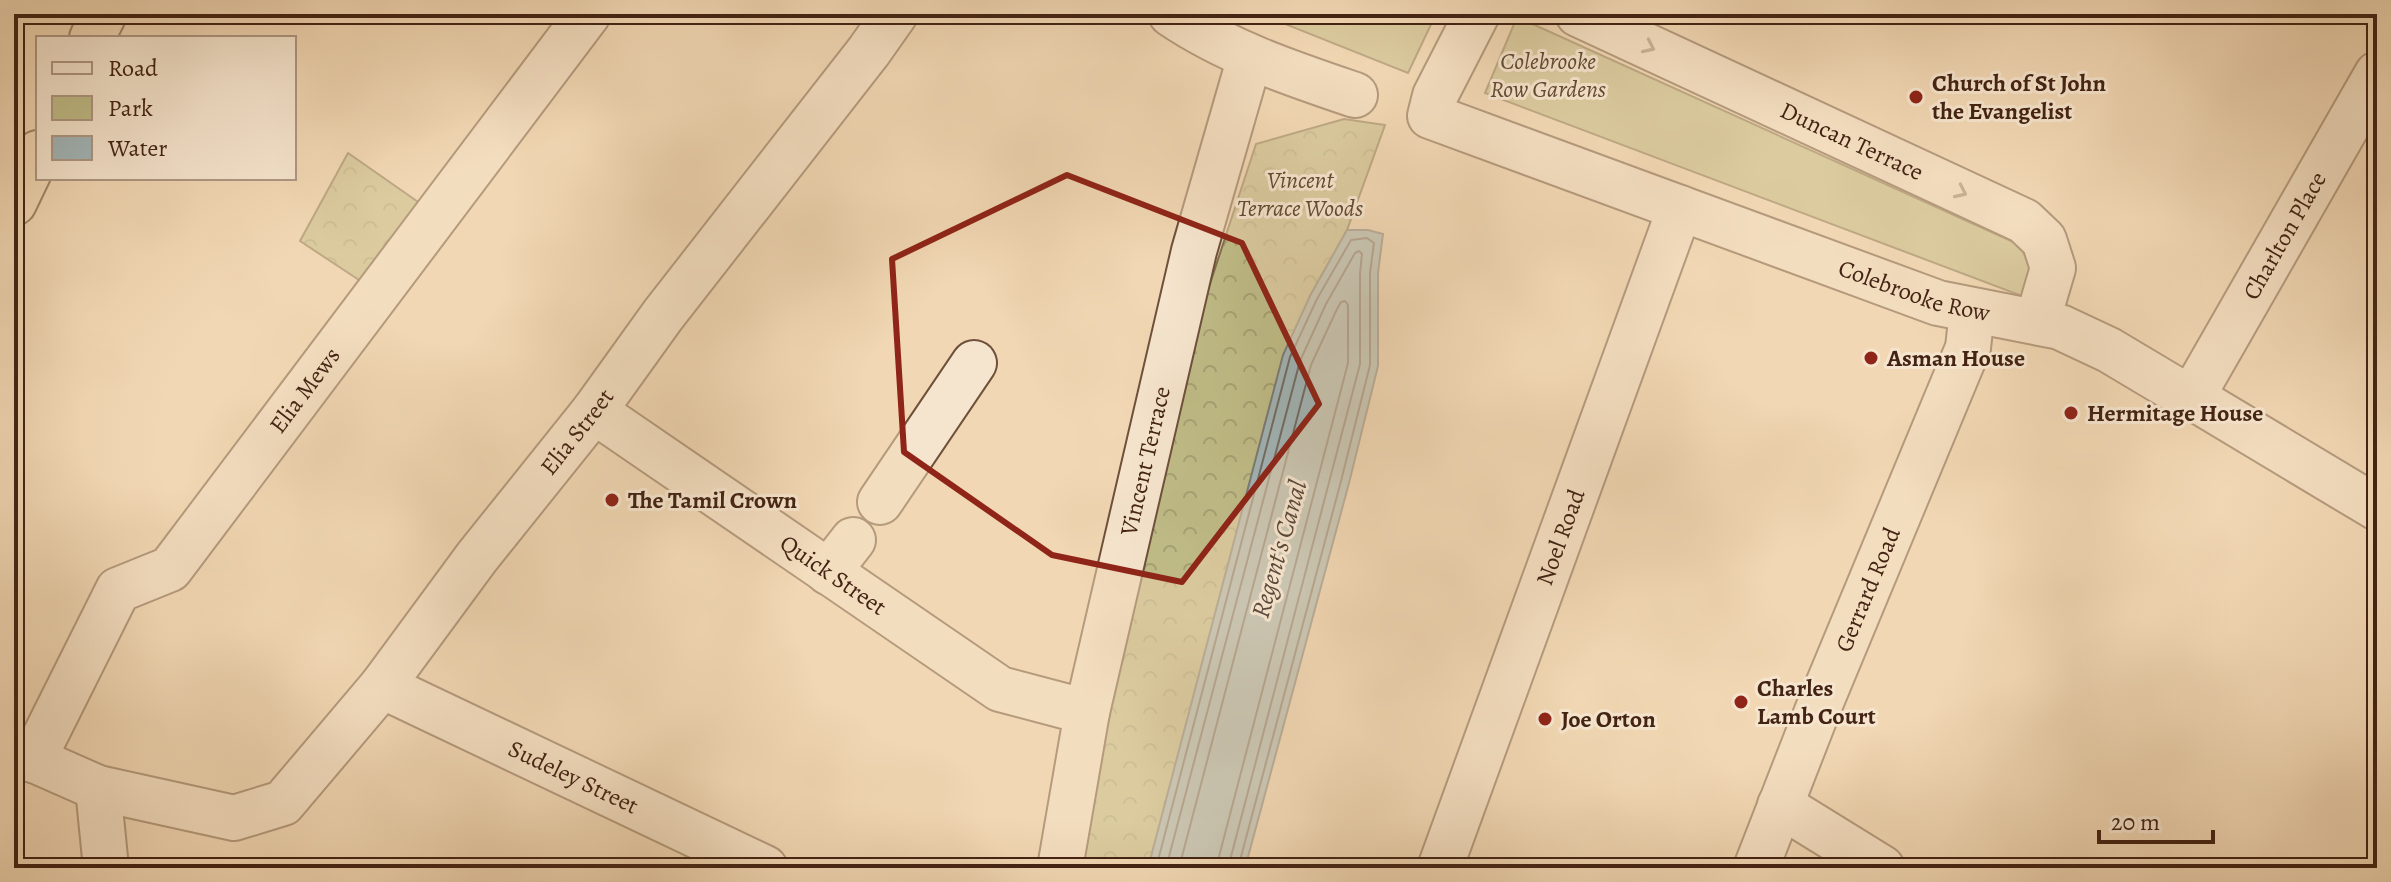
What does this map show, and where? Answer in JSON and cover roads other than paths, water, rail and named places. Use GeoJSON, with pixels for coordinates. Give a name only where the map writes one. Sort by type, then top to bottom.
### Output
{"type":"FeatureCollection","features":[{"type":"Feature","properties":{"kind":"highway"},"geometry":{"type":"LineString","coordinates":[[93,36],[104,14]]}},
{"type":"Feature","properties":{"kind":"highway"},"geometry":{"type":"LineString","coordinates":[[14,203],[36,157]]}},
{"type":"Feature","properties":{"kind":"street","name":"Elia Mews"},"geometry":{"type":"LineString","coordinates":[[24,755],[118,590],[170,569],[588,14]]}},
{"type":"Feature","properties":{"kind":"street","name":"Elia Street"},"geometry":{"type":"LineString","coordinates":[[98,788],[234,818],[283,803],[382,686],[477,557],[594,411],[663,315],[895,14]]}},
{"type":"Feature","properties":{"kind":"street"},"geometry":{"type":"LineString","coordinates":[[1171,14],[1201,35],[1250,57],[1355,95]]}},
{"type":"Feature","properties":{"kind":"street","name":"Colebrooke Row"},"geometry":{"type":"LineString","coordinates":[[1477,14],[1435,96],[1430,116],[1938,303],[2060,327],[2109,350],[2192,397],[2377,508]]}},
{"type":"Feature","properties":{"kind":"street","name":"Duncan Terrace"},"geometry":{"type":"LineString","coordinates":[[1578,14],[2024,221],[2044,240],[2053,268],[2041,321]]}},
{"type":"Feature","properties":{"kind":"street","name":"Vincent Terrace"},"geometry":{"type":"LineString","coordinates":[[1060,868],[1087,712],[1194,251],[1250,57]]}},
{"type":"Feature","properties":{"kind":"street","name":"Charlton Place"},"geometry":{"type":"LineString","coordinates":[[2192,397],[2377,74]]}},
{"type":"Feature","properties":{"kind":"street","name":"Noel Road"},"geometry":{"type":"LineString","coordinates":[[1440,868],[1680,208]]}},
{"type":"Feature","properties":{"kind":"street","name":"Gerrard Road"},"geometry":{"type":"LineString","coordinates":[[1756,868],[1968,348],[1972,311]]}},
{"type":"Feature","properties":{"kind":"street"},"geometry":{"type":"LineString","coordinates":[[880,502],[974,363]]}},
{"type":"Feature","properties":{"kind":"street","name":"Quick Street"},"geometry":{"type":"LineString","coordinates":[[594,411],[841,556],[1000,689],[1087,712]]}},
{"type":"Feature","properties":{"kind":"street","name":"Sudeley Street"},"geometry":{"type":"LineString","coordinates":[[382,686],[765,868]]}},
{"type":"Feature","properties":{"kind":"street"},"geometry":{"type":"LineString","coordinates":[[24,755],[98,788],[106,868]]}},
{"type":"Feature","properties":{"kind":"street"},"geometry":{"type":"LineString","coordinates":[[1780,805],[1882,868]]}},
{"type":"Feature","properties":{"kind":"water","name":"Regent's Canal"},"geometry":{"type":"Polygon","coordinates":[[[1347,230],[1383,234],[1378,273],[1378,366],[1245,868],[1148,868],[1283,355],[1310,296],[1347,230]]]}},
{"type":"Feature","properties":{"kind":"place","name":"Church of St John the Evangelist"},"geometry":{"type":"Point","coordinates":[1916,97]}},
{"type":"Feature","properties":{"kind":"place","name":"Asman House"},"geometry":{"type":"Point","coordinates":[1871,358]}},
{"type":"Feature","properties":{"kind":"place","name":"Hermitage House"},"geometry":{"type":"Point","coordinates":[2071,413]}},
{"type":"Feature","properties":{"kind":"place","name":"The Tamil Crown"},"geometry":{"type":"Point","coordinates":[612,500]}},
{"type":"Feature","properties":{"kind":"place","name":"Charles Lamb Court"},"geometry":{"type":"Point","coordinates":[1741,702]}},
{"type":"Feature","properties":{"kind":"place","name":"Joe Orton"},"geometry":{"type":"Point","coordinates":[1545,719]}},
{"type":"Feature","properties":{"kind":"park label","name":"Colebrooke Row Gardens"},"geometry":{"type":"Point","coordinates":[1548,75]}},
{"type":"Feature","properties":{"kind":"park label","name":"Vincent Terrace Woods"},"geometry":{"type":"Point","coordinates":[1300,194]}}]}
